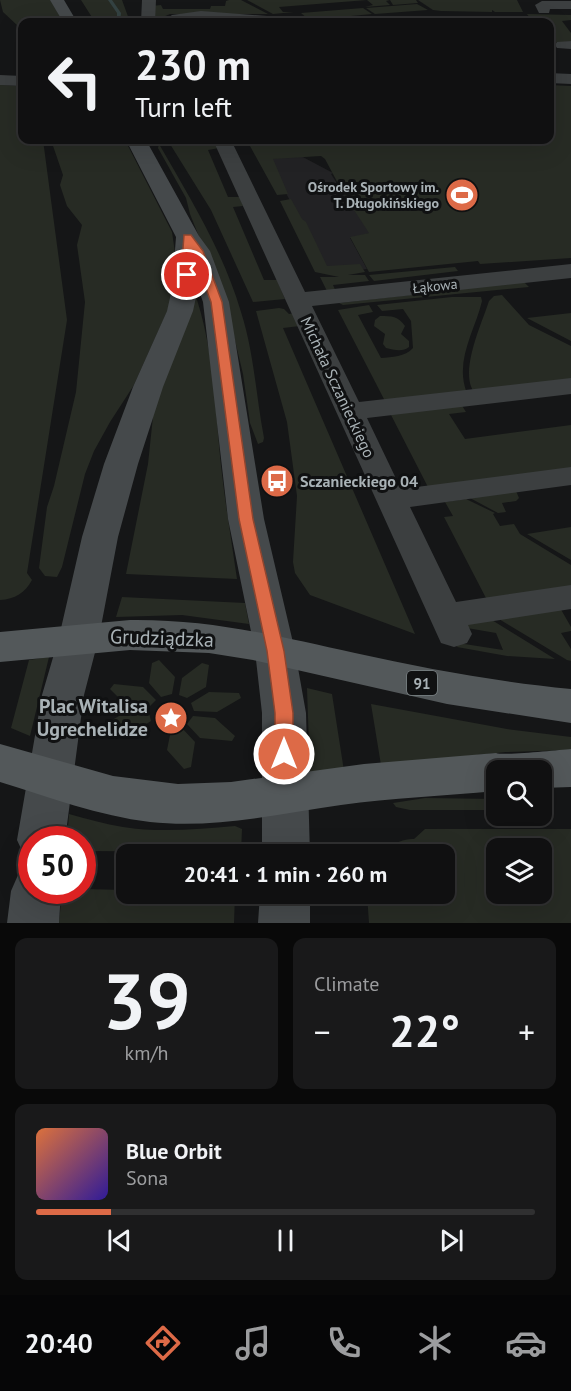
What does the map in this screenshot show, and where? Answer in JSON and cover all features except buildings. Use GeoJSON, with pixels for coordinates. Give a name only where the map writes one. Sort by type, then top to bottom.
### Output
{"type":"FeatureCollection","features":[{"type":"Feature","properties":{"kind":"main road"},"geometry":{"type":"LineString","coordinates":[[57,0],[68,18]]}},
{"type":"Feature","properties":{"kind":"main road"},"geometry":{"type":"LineString","coordinates":[[138,144],[188,237],[198,251],[216,302],[246,519],[276,651],[284,713],[286,844]]}},
{"type":"Feature","properties":{"kind":"main road"},"geometry":{"type":"LineString","coordinates":[[43,826],[63,695],[79,637],[100,537],[148,387],[180,311],[187,270],[188,237]]}},
{"type":"Feature","properties":{"kind":"main road","name":"Grudziądzka"},"geometry":{"type":"LineString","coordinates":[[0,647],[79,637],[183,635],[231,641],[476,693],[571,706]]}},
{"type":"Feature","properties":{"kind":"main road"},"geometry":{"type":"LineString","coordinates":[[0,763],[49,778],[150,802],[183,804],[285,795],[365,783],[486,773]]}},
{"type":"Feature","properties":{"kind":"main road"},"geometry":{"type":"LineString","coordinates":[[552,769],[571,768]]}},
{"type":"Feature","properties":{"kind":"main road"},"geometry":{"type":"LineString","coordinates":[[33,923],[35,904]]}},
{"type":"Feature","properties":{"kind":"main road"},"geometry":{"type":"LineString","coordinates":[[284,923],[285,904]]}},
{"type":"Feature","properties":{"kind":"street"},"geometry":{"type":"LineString","coordinates":[[148,18],[149,0]]}},
{"type":"Feature","properties":{"kind":"street"},"geometry":{"type":"LineString","coordinates":[[544,10],[542,5],[571,5]]}},
{"type":"Feature","properties":{"kind":"street"},"geometry":{"type":"LineString","coordinates":[[177,18],[191,16],[225,18]]}},
{"type":"Feature","properties":{"kind":"street"},"geometry":{"type":"LineString","coordinates":[[554,78],[571,79]]}},
{"type":"Feature","properties":{"kind":"street"},"geometry":{"type":"LineString","coordinates":[[0,80],[18,81]]}},
{"type":"Feature","properties":{"kind":"street","name":"Michała Sczanieckiego"},"geometry":{"type":"LineString","coordinates":[[224,144],[450,625],[571,597]]}},
{"type":"Feature","properties":{"kind":"street","name":"Łąkowa"},"geometry":{"type":"LineString","coordinates":[[298,300],[571,271]]}},
{"type":"Feature","properties":{"kind":"street"},"geometry":{"type":"LineString","coordinates":[[350,412],[571,386]]}},
{"type":"Feature","properties":{"kind":"street"},"geometry":{"type":"LineString","coordinates":[[392,500],[571,476]]}},
{"type":"Feature","properties":{"kind":"shaded area"},"geometry":{"type":"Polygon","coordinates":[[[0,0],[51,0],[61,18],[18,18],[18,26],[3,12],[0,0]]]}},
{"type":"Feature","properties":{"kind":"shaded area"},"geometry":{"type":"Polygon","coordinates":[[[81,0],[122,0],[129,18],[92,18],[81,0]]]}},
{"type":"Feature","properties":{"kind":"shaded area"},"geometry":{"type":"Polygon","coordinates":[[[241,0],[268,14],[170,14],[161,18],[149,18],[152,6],[161,5],[163,9],[210,9],[211,6],[225,6],[226,1],[241,0]]]}},
{"type":"Feature","properties":{"kind":"shaded area"},"geometry":{"type":"Polygon","coordinates":[[[247,0],[367,0],[279,7],[283,12],[294,12],[273,14],[247,0]]]}},
{"type":"Feature","properties":{"kind":"shaded area"},"geometry":{"type":"Polygon","coordinates":[[[367,0],[390,0],[386,1],[390,5],[365,7],[373,5],[367,0]]]}},
{"type":"Feature","properties":{"kind":"shaded area"},"geometry":{"type":"Polygon","coordinates":[[[390,0],[416,0],[418,3],[393,5],[390,0]]]}},
{"type":"Feature","properties":{"kind":"shaded area"},"geometry":{"type":"Polygon","coordinates":[[[418,0],[517,0],[523,12],[441,11],[433,10],[418,0]]]}},
{"type":"Feature","properties":{"kind":"shaded area"},"geometry":{"type":"Polygon","coordinates":[[[417,4],[428,10],[375,14],[366,8],[417,4]]]}},
{"type":"Feature","properties":{"kind":"shaded area"},"geometry":{"type":"Polygon","coordinates":[[[363,8],[372,14],[307,18],[301,13],[363,8]]]}},
{"type":"Feature","properties":{"kind":"shaded area"},"geometry":{"type":"Polygon","coordinates":[[[527,14],[571,15],[571,20],[562,21],[571,33],[571,41],[554,42],[554,18],[530,18],[527,14]]]}},
{"type":"Feature","properties":{"kind":"shaded area"},"geometry":{"type":"Polygon","coordinates":[[[0,85],[18,86],[18,144],[44,144],[67,320],[27,573],[32,580],[19,594],[0,600],[0,85]]]}},
{"type":"Feature","properties":{"kind":"shaded area","name":"Ośrodek Sportowy im. T. Długokińskiego"},"geometry":{"type":"Polygon","coordinates":[[[554,85],[571,86],[571,258],[480,264],[478,261],[369,272],[350,237],[369,233],[343,193],[328,194],[327,192],[341,189],[325,159],[321,156],[273,159],[288,194],[277,195],[248,144],[554,144],[554,85]]]}},
{"type":"Feature","properties":{"kind":"shaded area"},"geometry":{"type":"Polygon","coordinates":[[[52,144],[127,144],[172,232],[177,266],[174,296],[134,385],[94,451],[85,474],[62,567],[57,577],[45,576],[39,568],[47,507],[76,392],[85,302],[77,245],[82,225],[67,206],[60,185],[63,175],[52,144]]]}},
{"type":"Feature","properties":{"kind":"shaded area"},"geometry":{"type":"Polygon","coordinates":[[[159,144],[205,225],[234,289],[252,358],[264,438],[263,442],[258,444],[250,423],[243,374],[227,307],[190,214],[186,198],[158,148],[159,144]]]}},
{"type":"Feature","properties":{"kind":"shaded area"},"geometry":{"type":"Polygon","coordinates":[[[170,144],[217,144],[219,148],[208,150],[228,197],[240,197],[243,206],[233,207],[264,280],[277,280],[285,299],[253,302],[211,210],[170,144]]]}},
{"type":"Feature","properties":{"kind":"shaded area"},"geometry":{"type":"Polygon","coordinates":[[[299,155],[333,173],[331,174],[343,193],[358,212],[370,233],[350,238],[367,269],[328,273],[277,176],[271,159],[299,155]]]}},
{"type":"Feature","properties":{"kind":"shaded area"},"geometry":{"type":"Polygon","coordinates":[[[291,199],[306,222],[327,266],[360,264],[365,272],[348,275],[365,275],[369,281],[333,285],[336,292],[327,291],[320,277],[339,277],[315,272],[280,201],[291,199]]]}},
{"type":"Feature","properties":{"kind":"shaded area"},"geometry":{"type":"Polygon","coordinates":[[[455,267],[458,271],[374,281],[369,275],[455,267]]]}},
{"type":"Feature","properties":{"kind":"shaded area"},"geometry":{"type":"Polygon","coordinates":[[[524,282],[529,287],[343,305],[339,303],[524,282]]]}},
{"type":"Feature","properties":{"kind":"shaded area"},"geometry":{"type":"Polygon","coordinates":[[[194,291],[210,359],[237,579],[126,574],[148,464],[154,407],[194,291]]]}},
{"type":"Feature","properties":{"kind":"shaded area"},"geometry":{"type":"Polygon","coordinates":[[[502,295],[529,325],[571,346],[571,380],[474,392],[469,372],[473,347],[489,301],[494,296],[502,295]]]}},
{"type":"Feature","properties":{"kind":"shaded area"},"geometry":{"type":"Polygon","coordinates":[[[452,297],[481,297],[482,301],[464,358],[464,381],[467,393],[386,403],[338,310],[369,305],[373,312],[358,315],[381,358],[390,357],[402,355],[413,348],[411,321],[403,309],[382,311],[377,305],[452,297]]]}},
{"type":"Feature","properties":{"kind":"shaded area"},"geometry":{"type":"Polygon","coordinates":[[[279,308],[289,314],[295,313],[300,326],[283,328],[415,634],[310,595],[295,573],[293,562],[297,496],[287,422],[256,311],[279,308]]]}},
{"type":"Feature","properties":{"kind":"shaded area"},"geometry":{"type":"Polygon","coordinates":[[[571,313],[571,341],[527,318],[571,313]]]}},
{"type":"Feature","properties":{"kind":"shaded area"},"geometry":{"type":"Polygon","coordinates":[[[380,316],[394,317],[405,326],[401,334],[409,341],[407,349],[386,348],[383,344],[385,334],[374,326],[375,320],[380,316]]]}},
{"type":"Feature","properties":{"kind":"shaded area"},"geometry":{"type":"Polygon","coordinates":[[[461,404],[466,412],[449,414],[465,439],[571,425],[571,472],[430,491],[390,413],[461,404]]]}},
{"type":"Feature","properties":{"kind":"shaded area"},"geometry":{"type":"Polygon","coordinates":[[[516,491],[519,498],[516,501],[502,503],[506,512],[498,513],[470,498],[516,491]]]}},
{"type":"Feature","properties":{"kind":"shaded area"},"geometry":{"type":"Polygon","coordinates":[[[466,499],[495,513],[493,514],[500,526],[514,524],[520,534],[571,565],[571,588],[487,600],[444,517],[453,516],[445,502],[466,499]]]}},
{"type":"Feature","properties":{"kind":"shaded area"},"geometry":{"type":"Polygon","coordinates":[[[571,527],[571,560],[527,534],[571,527]]]}},
{"type":"Feature","properties":{"kind":"shaded area"},"geometry":{"type":"Polygon","coordinates":[[[122,597],[245,603],[249,624],[182,615],[116,617],[122,597]]]}},
{"type":"Feature","properties":{"kind":"shaded area"},"geometry":{"type":"Polygon","coordinates":[[[559,606],[571,627],[571,631],[561,633],[571,649],[571,661],[494,616],[559,606]]]}},
{"type":"Feature","properties":{"kind":"shaded area"},"geometry":{"type":"Polygon","coordinates":[[[487,617],[555,659],[507,656],[457,647],[458,643],[503,650],[496,633],[467,628],[464,621],[487,617]]]}},
{"type":"Feature","properties":{"kind":"shaded area"},"geometry":{"type":"Polygon","coordinates":[[[49,657],[30,736],[11,728],[29,660],[49,657]]]}},
{"type":"Feature","properties":{"kind":"shaded area"},"geometry":{"type":"Polygon","coordinates":[[[159,660],[175,677],[172,694],[161,697],[149,683],[152,663],[159,660]]]}},
{"type":"Feature","properties":{"kind":"shaded area"},"geometry":{"type":"Polygon","coordinates":[[[202,663],[209,665],[206,687],[187,698],[179,695],[182,678],[202,663]]]}},
{"type":"Feature","properties":{"kind":"shaded area"},"geometry":{"type":"Polygon","coordinates":[[[114,684],[143,687],[156,700],[149,707],[127,706],[110,689],[114,684]]]}},
{"type":"Feature","properties":{"kind":"shaded area"},"geometry":{"type":"Polygon","coordinates":[[[307,688],[332,694],[344,771],[310,775],[307,688]]]}},
{"type":"Feature","properties":{"kind":"shaded area"},"geometry":{"type":"Polygon","coordinates":[[[209,692],[239,693],[241,698],[217,712],[194,711],[191,703],[209,692]]]}},
{"type":"Feature","properties":{"kind":"shaded area"},"geometry":{"type":"Polygon","coordinates":[[[371,704],[507,729],[571,737],[571,750],[506,752],[381,765],[371,704]]]}},
{"type":"Feature","properties":{"kind":"shaded area"},"geometry":{"type":"Polygon","coordinates":[[[126,712],[149,713],[151,721],[132,733],[102,732],[100,727],[126,712]]]}},
{"type":"Feature","properties":{"kind":"shaded area"},"geometry":{"type":"Polygon","coordinates":[[[193,716],[215,718],[235,736],[232,741],[200,738],[187,724],[193,716]]]}},
{"type":"Feature","properties":{"kind":"shaded area"},"geometry":{"type":"Polygon","coordinates":[[[181,727],[195,742],[191,767],[184,769],[167,750],[171,730],[181,727]]]}},
{"type":"Feature","properties":{"kind":"shaded area"},"geometry":{"type":"Polygon","coordinates":[[[425,798],[486,799],[486,810],[410,810],[396,807],[393,803],[425,798]]]}},
{"type":"Feature","properties":{"kind":"shaded area"},"geometry":{"type":"Polygon","coordinates":[[[69,814],[137,829],[179,830],[235,826],[242,829],[241,844],[116,844],[116,851],[96,851],[96,826],[68,826],[69,814]]]}},
{"type":"Feature","properties":{"kind":"shaded area"},"geometry":{"type":"Polygon","coordinates":[[[425,829],[571,829],[571,923],[369,923],[368,904],[455,904],[455,844],[396,844],[414,839],[425,829]]]}},
{"type":"Feature","properties":{"kind":"shaded area"},"geometry":{"type":"Polygon","coordinates":[[[96,889],[116,890],[116,904],[235,904],[234,923],[59,923],[61,904],[96,904],[96,889]]]}},
{"type":"Feature","properties":{"kind":"waterway"},"geometry":{"type":"LineString","coordinates":[[110,0],[119,13],[119,18]]}},
{"type":"Feature","properties":{"kind":"place","name":"Ośrodek Sportowy im. T. Długokińskiego"},"geometry":{"type":"Point","coordinates":[462,195]}},
{"type":"Feature","properties":{"kind":"place","name":"Sczanieckiego 04"},"geometry":{"type":"Point","coordinates":[277,481]}},
{"type":"Feature","properties":{"kind":"place","name":"Plac Witalisa Ugrechelidze"},"geometry":{"type":"Point","coordinates":[171,718]}},
{"type":"Feature","properties":{"kind":"route"},"geometry":{"type":"LineString","coordinates":[[187,275],[188,237],[198,251],[216,302],[233,408],[240,484],[246,519],[256,572],[276,651],[284,713],[284,754]]}}]}
